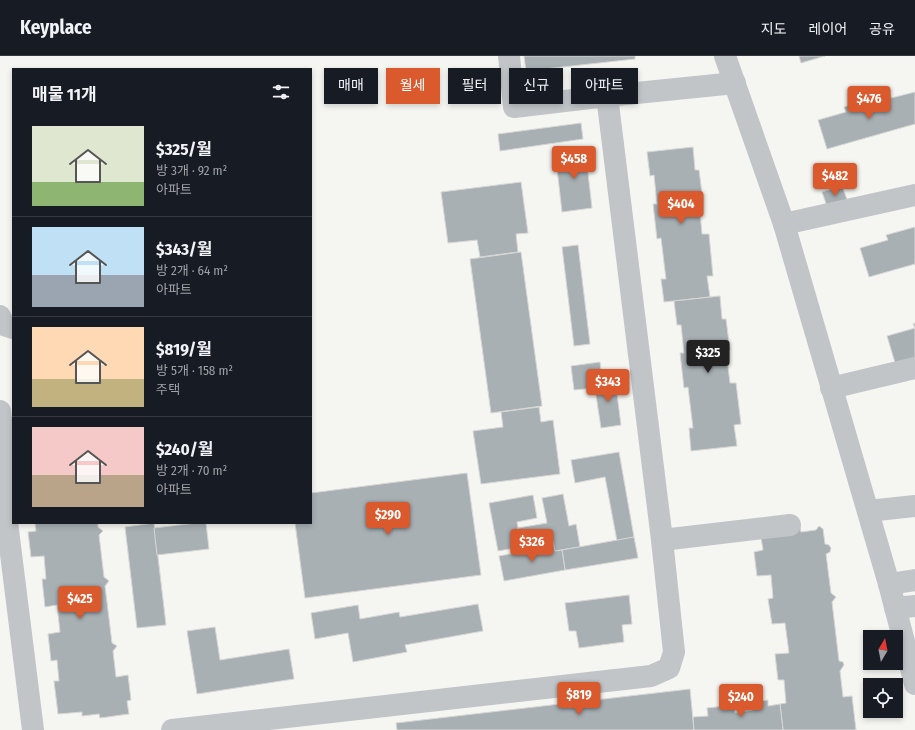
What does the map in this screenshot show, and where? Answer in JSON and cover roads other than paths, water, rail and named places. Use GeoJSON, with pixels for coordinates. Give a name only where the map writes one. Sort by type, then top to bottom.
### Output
{"type":"FeatureCollection","features":[{"type":"Feature","properties":{"kind":"street"},"geometry":{"type":"LineString","coordinates":[[508,56],[514,107],[571,100]]}},
{"type":"Feature","properties":{"kind":"street"},"geometry":{"type":"LineString","coordinates":[[725,56],[784,224],[889,584],[905,607],[915,684]]}},
{"type":"Feature","properties":{"kind":"street"},"geometry":{"type":"LineString","coordinates":[[638,93],[735,83]]}},
{"type":"Feature","properties":{"kind":"street"},"geometry":{"type":"LineString","coordinates":[[172,730],[651,676],[669,668],[674,652],[662,540],[608,104]]}},
{"type":"Feature","properties":{"kind":"street"},"geometry":{"type":"LineString","coordinates":[[784,224],[915,195]]}},
{"type":"Feature","properties":{"kind":"street"},"geometry":{"type":"LineString","coordinates":[[831,388],[915,368]]}},
{"type":"Feature","properties":{"kind":"street"},"geometry":{"type":"LineString","coordinates":[[0,411],[6,463],[4,498],[33,730]]}},
{"type":"Feature","properties":{"kind":"street"},"geometry":{"type":"LineString","coordinates":[[868,511],[915,506]]}},
{"type":"Feature","properties":{"kind":"street"},"geometry":{"type":"LineString","coordinates":[[662,540],[790,525]]}},
{"type":"Feature","properties":{"kind":"street"},"geometry":{"type":"LineString","coordinates":[[889,584],[915,580]]}}]}
